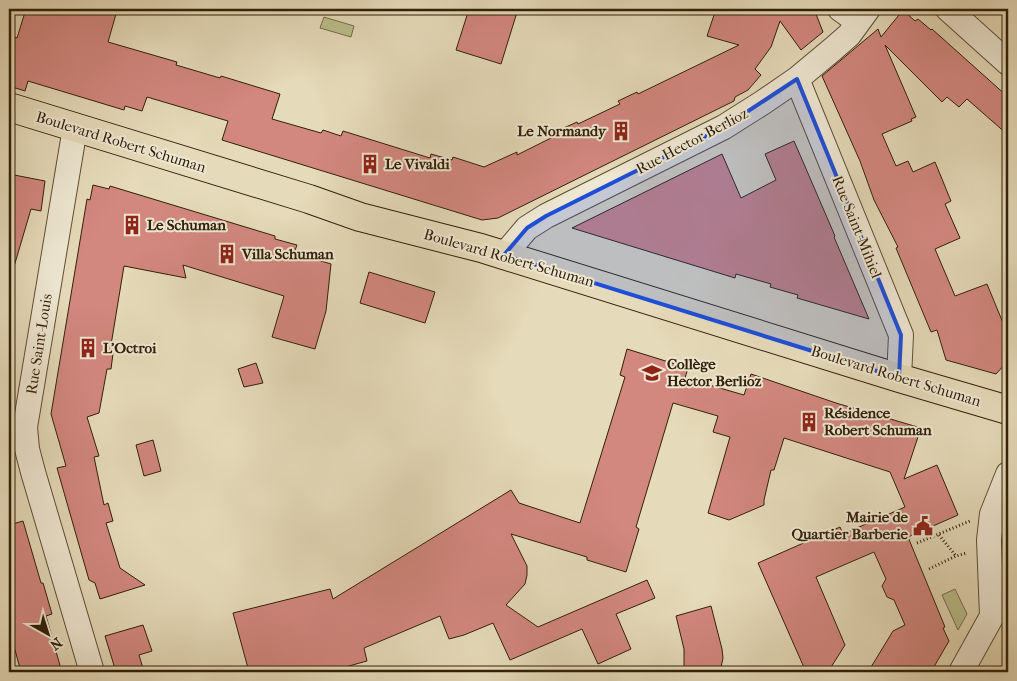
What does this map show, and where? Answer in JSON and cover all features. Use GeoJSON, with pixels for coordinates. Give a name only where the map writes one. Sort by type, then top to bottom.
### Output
{"type":"FeatureCollection","features":[{"type":"Feature","properties":{"kind":"main road","name":"Boulevard Robert Schuman"},"geometry":{"type":"LineString","coordinates":[[9,107],[309,199],[360,217],[504,255],[1008,410]]}},
{"type":"Feature","properties":{"kind":"street"},"geometry":{"type":"LineString","coordinates":[[948,9],[1008,63]]}},
{"type":"Feature","properties":{"kind":"street","name":"Rue Hector Berlioz"},"geometry":{"type":"LineString","coordinates":[[504,255],[526,228],[546,216],[724,127],[797,79],[849,35],[855,13]]}},
{"type":"Feature","properties":{"kind":"street","name":"Rue Saint-Mihiel"},"geometry":{"type":"LineString","coordinates":[[797,79],[901,335],[899,378]]}},
{"type":"Feature","properties":{"kind":"street","name":"Rue Saint-Louis"},"geometry":{"type":"LineString","coordinates":[[75,128],[25,427],[33,472],[92,672]]}},
{"type":"Feature","properties":{"kind":"street"},"geometry":{"type":"LineString","coordinates":[[992,616],[989,540],[992,514],[1008,480]]}},
{"type":"Feature","properties":{"kind":"street"},"geometry":{"type":"LineString","coordinates":[[961,672],[1008,590]]}},
{"type":"Feature","properties":{"kind":"path"},"geometry":{"type":"LineString","coordinates":[[917,543],[975,519]]}},
{"type":"Feature","properties":{"kind":"path"},"geometry":{"type":"LineString","coordinates":[[939,534],[956,556]]}},
{"type":"Feature","properties":{"kind":"path"},"geometry":{"type":"LineString","coordinates":[[929,569],[956,556],[974,551]]}},
{"type":"Feature","properties":{"kind":"highlighted area"},"geometry":{"type":"Polygon","coordinates":[[[797,79],[901,335],[899,378],[534,264],[504,255],[527,228],[546,216],[724,127],[797,79]]]}},
{"type":"Feature","properties":{"kind":"green space"},"geometry":{"type":"Polygon","coordinates":[[[324,17],[354,26],[351,37],[320,28],[324,17]]]}},
{"type":"Feature","properties":{"kind":"green space"},"geometry":{"type":"Polygon","coordinates":[[[1008,501],[1008,529],[994,531],[1008,501]]]}},
{"type":"Feature","properties":{"kind":"green space"},"geometry":{"type":"Polygon","coordinates":[[[955,589],[967,614],[958,630],[942,595],[955,589]]]}},
{"type":"Feature","properties":{"kind":"building"},"geometry":{"type":"Polygon","coordinates":[[[26,9],[97,9],[116,14],[108,42],[177,62],[176,65],[280,94],[272,119],[321,133],[323,130],[341,136],[343,131],[430,158],[431,154],[452,160],[453,157],[484,167],[517,152],[517,155],[559,134],[557,131],[577,122],[578,124],[620,104],[618,101],[637,92],[638,94],[739,45],[707,36],[716,9],[798,9],[816,14],[823,32],[801,50],[780,21],[771,47],[755,69],[761,75],[748,90],[735,97],[734,101],[498,218],[482,220],[222,140],[228,121],[147,97],[142,111],[125,106],[124,110],[28,81],[25,91],[9,86],[9,35],[17,38],[26,9]]]}},
{"type":"Feature","properties":{"kind":"building"},"geometry":{"type":"Polygon","coordinates":[[[469,9],[518,9],[501,64],[456,50],[469,9]]]}},
{"type":"Feature","properties":{"kind":"building"},"geometry":{"type":"Polygon","coordinates":[[[903,10],[915,21],[918,19],[932,29],[1008,97],[1008,135],[967,99],[959,107],[947,97],[942,102],[885,45],[916,117],[911,119],[912,121],[882,134],[896,166],[908,161],[913,172],[935,162],[951,201],[945,204],[960,238],[935,249],[955,296],[987,284],[1008,335],[1008,361],[996,374],[946,360],[937,330],[931,332],[896,248],[898,247],[874,200],[860,161],[822,76],[878,29],[881,37],[903,10]]]}},
{"type":"Feature","properties":{"kind":"building"},"geometry":{"type":"Polygon","coordinates":[[[794,141],[869,319],[797,298],[798,295],[770,287],[771,284],[736,274],[735,278],[572,228],[722,154],[741,198],[776,180],[765,154],[794,141]]]}},
{"type":"Feature","properties":{"kind":"building"},"geometry":{"type":"Polygon","coordinates":[[[9,174],[45,181],[41,211],[31,209],[13,270],[9,269],[9,174]]]}},
{"type":"Feature","properties":{"kind":"building"},"geometry":{"type":"Polygon","coordinates":[[[93,185],[109,189],[110,186],[275,236],[275,239],[297,245],[294,253],[331,264],[326,311],[315,349],[272,337],[284,296],[183,265],[186,278],[124,266],[111,345],[114,346],[111,369],[107,369],[99,413],[87,417],[99,456],[94,457],[104,505],[108,503],[113,521],[106,523],[120,568],[145,585],[100,599],[95,583],[89,580],[57,468],[66,466],[51,414],[87,199],[90,200],[93,185]]]}},
{"type":"Feature","properties":{"kind":"building"},"geometry":{"type":"Polygon","coordinates":[[[369,272],[435,292],[425,323],[360,303],[369,272]]]}},
{"type":"Feature","properties":{"kind":"building"},"geometry":{"type":"Polygon","coordinates":[[[627,349],[688,368],[685,378],[744,395],[751,374],[836,403],[921,428],[904,479],[937,465],[958,515],[908,537],[949,641],[931,672],[868,672],[893,631],[905,625],[894,600],[887,597],[882,586],[886,579],[874,552],[816,577],[845,645],[828,672],[806,672],[758,563],[840,527],[843,534],[905,507],[890,472],[784,438],[774,470],[771,470],[764,505],[729,520],[708,513],[730,437],[713,432],[718,416],[673,403],[636,527],[639,529],[626,572],[587,560],[587,557],[511,534],[527,566],[527,575],[525,584],[506,605],[538,627],[647,580],[655,598],[616,614],[631,649],[598,664],[582,629],[510,660],[493,623],[449,639],[440,616],[364,648],[367,661],[327,672],[249,672],[233,613],[330,589],[333,599],[511,490],[519,503],[580,523],[625,377],[620,375],[627,349]]]}},
{"type":"Feature","properties":{"kind":"building"},"geometry":{"type":"Polygon","coordinates":[[[256,363],[263,383],[244,387],[238,369],[256,363]]]}},
{"type":"Feature","properties":{"kind":"building"},"geometry":{"type":"Polygon","coordinates":[[[153,440],[161,471],[144,476],[136,445],[153,440]]]}},
{"type":"Feature","properties":{"kind":"building"},"geometry":{"type":"Polygon","coordinates":[[[23,521],[52,614],[46,616],[61,669],[51,672],[21,672],[9,628],[9,525],[23,521]]]}},
{"type":"Feature","properties":{"kind":"building"},"geometry":{"type":"Polygon","coordinates":[[[711,606],[722,649],[723,658],[720,672],[684,672],[684,649],[676,616],[711,606]]]}},
{"type":"Feature","properties":{"kind":"building"},"geometry":{"type":"Polygon","coordinates":[[[143,625],[152,651],[139,655],[144,672],[116,672],[105,636],[143,625]]]}},
{"type":"Feature","properties":{"kind":"place","name":"Le Normandy"},"geometry":{"type":"Point","coordinates":[621,131]}},
{"type":"Feature","properties":{"kind":"place","name":"Le Vivaldi"},"geometry":{"type":"Point","coordinates":[370,164]}},
{"type":"Feature","properties":{"kind":"place","name":"Le Schuman"},"geometry":{"type":"Point","coordinates":[132,225]}},
{"type":"Feature","properties":{"kind":"place","name":"Villa Schuman"},"geometry":{"type":"Point","coordinates":[227,254]}},
{"type":"Feature","properties":{"kind":"place","name":"L'Octroi"},"geometry":{"type":"Point","coordinates":[88,348]}},
{"type":"Feature","properties":{"kind":"place","name":"Collège Hector Berlioz"},"geometry":{"type":"Point","coordinates":[652,373]}},
{"type":"Feature","properties":{"kind":"place","name":"Résidence Robert Schuman"},"geometry":{"type":"Point","coordinates":[809,422]}},
{"type":"Feature","properties":{"kind":"place","name":"Mairie de Quartier Barberie"},"geometry":{"type":"Point","coordinates":[923,526]}}]}
